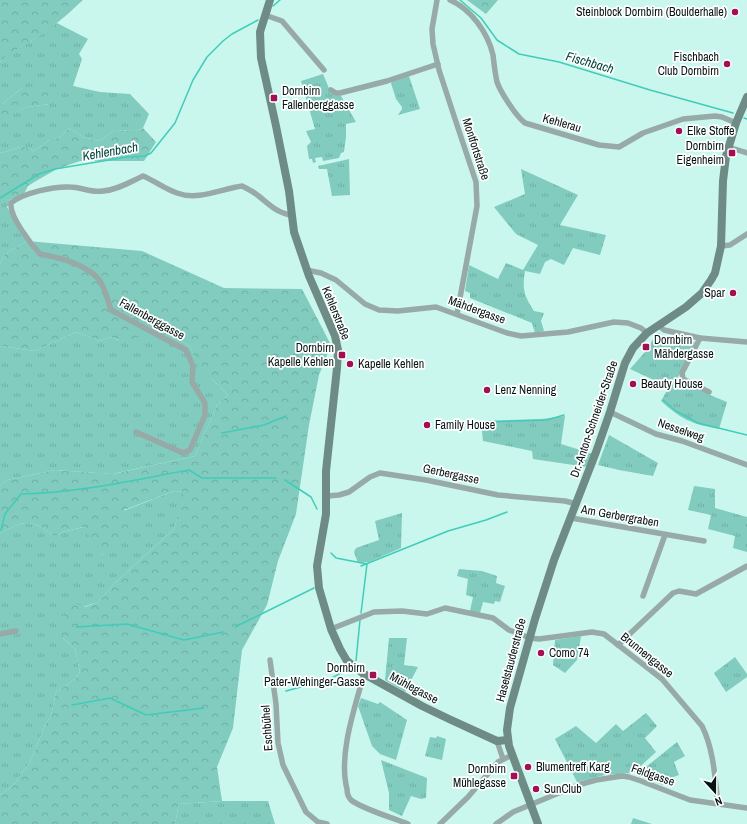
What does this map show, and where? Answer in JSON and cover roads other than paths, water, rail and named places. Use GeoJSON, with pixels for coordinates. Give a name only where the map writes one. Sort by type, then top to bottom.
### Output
{"type":"FeatureCollection","features":[{"type":"Feature","properties":{"kind":"street","name":"Kehlerstraße"},"geometry":{"type":"LineString","coordinates":[[270,0],[260,32],[261,58],[276,126],[294,232],[306,270],[335,336],[338,350],[326,471],[327,496],[324,529],[318,555],[318,580],[334,638]]}},
{"type":"Feature","properties":{"kind":"street","name":"Montfortstraße"},"geometry":{"type":"LineString","coordinates":[[437,0],[432,29],[433,44],[456,125],[476,182],[477,189],[477,206],[456,314]]}},
{"type":"Feature","properties":{"kind":"street","name":"Kehlerau"},"geometry":{"type":"LineString","coordinates":[[450,0],[473,18],[483,30],[492,53],[498,84],[518,118],[525,123],[599,145],[618,147],[643,133],[683,119],[715,116],[722,117],[736,123]]}},
{"type":"Feature","properties":{"kind":"street"},"geometry":{"type":"LineString","coordinates":[[265,15],[282,21],[324,70]]}},
{"type":"Feature","properties":{"kind":"street"},"geometry":{"type":"LineString","coordinates":[[331,90],[336,93],[340,93],[387,81],[438,64]]}},
{"type":"Feature","properties":{"kind":"street","name":"Dr.-Anton-Schneider-Straße"},"geometry":{"type":"LineString","coordinates":[[577,504],[610,412],[625,362],[633,348],[658,324],[686,307],[702,293],[718,266],[722,246],[723,181],[728,147],[747,97]]}},
{"type":"Feature","properties":{"kind":"street"},"geometry":{"type":"LineString","coordinates":[[728,147],[747,153]]}},
{"type":"Feature","properties":{"kind":"street","name":"Fallenberggasse"},"geometry":{"type":"LineString","coordinates":[[136,432],[183,453],[190,450],[205,415],[205,404],[192,382],[193,366],[186,350],[111,310],[99,280],[89,272],[69,260],[40,254],[24,233],[11,210],[11,203],[18,199],[50,188],[70,186],[101,192],[112,190],[143,176],[178,194],[190,196],[199,196],[242,186],[255,193],[278,210],[292,215]]}},
{"type":"Feature","properties":{"kind":"street"},"geometry":{"type":"LineString","coordinates":[[722,246],[730,245],[747,234]]}},
{"type":"Feature","properties":{"kind":"street","name":"Mähdergasse"},"geometry":{"type":"LineString","coordinates":[[306,270],[322,273],[336,280],[365,304],[379,310],[398,311],[436,307],[507,333],[521,336],[568,332],[614,322],[628,323],[641,328],[647,333]]}},
{"type":"Feature","properties":{"kind":"street"},"geometry":{"type":"LineString","coordinates":[[658,324],[664,330],[700,338],[747,342]]}},
{"type":"Feature","properties":{"kind":"street"},"geometry":{"type":"LineString","coordinates":[[700,338],[682,373],[683,379],[709,392]]}},
{"type":"Feature","properties":{"kind":"street","name":"Nesselweg"},"geometry":{"type":"LineString","coordinates":[[610,412],[656,434],[682,441],[747,465]]}},
{"type":"Feature","properties":{"kind":"street","name":"Gerbergasse"},"geometry":{"type":"LineString","coordinates":[[327,496],[349,492],[370,477],[380,473],[426,480],[498,495],[577,504]]}},
{"type":"Feature","properties":{"kind":"street","name":"Haselstauderstraße"},"geometry":{"type":"LineString","coordinates":[[538,824],[512,755],[508,740],[508,719],[547,581],[577,504]]}},
{"type":"Feature","properties":{"kind":"street","name":"Am Gerbergraben"},"geometry":{"type":"LineString","coordinates":[[571,518],[704,541]]}},
{"type":"Feature","properties":{"kind":"street","name":"Am Gerbergraben"},"geometry":{"type":"LineString","coordinates":[[643,596],[665,535]]}},
{"type":"Feature","properties":{"kind":"street"},"geometry":{"type":"LineString","coordinates":[[618,645],[673,593],[679,591],[696,594],[747,566]]}},
{"type":"Feature","properties":{"kind":"street"},"geometry":{"type":"LineString","coordinates":[[331,629],[374,612],[402,611],[424,614],[432,613],[439,609],[452,609],[493,618],[509,630],[530,638]]}},
{"type":"Feature","properties":{"kind":"street"},"geometry":{"type":"LineString","coordinates":[[0,634],[16,631]]}},
{"type":"Feature","properties":{"kind":"street","name":"Brunnengasse"},"geometry":{"type":"LineString","coordinates":[[530,638],[539,639],[592,632],[604,634],[662,679],[702,726],[707,735],[718,804]]}},
{"type":"Feature","properties":{"kind":"street","name":"Mühlegasse"},"geometry":{"type":"LineString","coordinates":[[334,638],[347,661],[364,674],[422,706],[497,741]]}},
{"type":"Feature","properties":{"kind":"street","name":"Eschbühel"},"geometry":{"type":"LineString","coordinates":[[270,660],[276,704],[278,743],[281,761],[306,812],[318,822],[327,824]]}},
{"type":"Feature","properties":{"kind":"street"},"geometry":{"type":"LineString","coordinates":[[364,674],[348,731],[345,774],[348,794],[351,799],[365,807],[408,824]]}},
{"type":"Feature","properties":{"kind":"street"},"geometry":{"type":"LineString","coordinates":[[503,759],[497,741],[508,740]]}},
{"type":"Feature","properties":{"kind":"street"},"geometry":{"type":"LineString","coordinates":[[440,824],[468,797],[498,762],[512,755]]}},
{"type":"Feature","properties":{"kind":"street","name":"Feldgasse"},"geometry":{"type":"LineString","coordinates":[[496,824],[512,812],[578,785],[596,780],[622,776],[636,779],[690,800],[747,808]]}},
{"type":"Feature","properties":{"kind":"waterway","name":"Kehlenbach"},"geometry":{"type":"LineString","coordinates":[[273,6],[280,0]]}},
{"type":"Feature","properties":{"kind":"waterway","name":"Fischbach"},"geometry":{"type":"LineString","coordinates":[[460,0],[481,18],[497,40],[519,54],[559,62],[650,90],[733,113]]}},
{"type":"Feature","properties":{"kind":"waterway","name":"Kehlenbach"},"geometry":{"type":"LineString","coordinates":[[0,198],[39,174],[55,169],[127,157],[145,156],[151,153],[175,123],[193,80],[207,57],[232,34],[258,20]]}},
{"type":"Feature","properties":{"kind":"waterway"},"geometry":{"type":"LineString","coordinates":[[663,400],[676,411],[698,423],[747,435]]}},
{"type":"Feature","properties":{"kind":"waterway"},"geometry":{"type":"LineString","coordinates":[[482,422],[547,420],[564,415]]}},
{"type":"Feature","properties":{"kind":"waterway"},"geometry":{"type":"LineString","coordinates":[[222,433],[264,425],[286,416]]}},
{"type":"Feature","properties":{"kind":"waterway"},"geometry":{"type":"LineString","coordinates":[[1,530],[5,514],[21,494],[84,489],[189,470],[202,478],[276,478]]}},
{"type":"Feature","properties":{"kind":"waterway"},"geometry":{"type":"LineString","coordinates":[[285,480],[311,497],[317,509]]}},
{"type":"Feature","properties":{"kind":"waterway"},"geometry":{"type":"LineString","coordinates":[[361,566],[448,531],[507,512]]}},
{"type":"Feature","properties":{"kind":"waterway"},"geometry":{"type":"LineString","coordinates":[[331,553],[336,558],[367,564],[361,613]]}},
{"type":"Feature","properties":{"kind":"waterway"},"geometry":{"type":"LineString","coordinates":[[235,627],[314,588]]}},
{"type":"Feature","properties":{"kind":"waterway"},"geometry":{"type":"LineString","coordinates":[[356,661],[360,620]]}},
{"type":"Feature","properties":{"kind":"waterway"},"geometry":{"type":"LineString","coordinates":[[76,627],[127,624],[184,640],[223,632]]}},
{"type":"Feature","properties":{"kind":"waterway"},"geometry":{"type":"LineString","coordinates":[[286,691],[330,679],[348,669]]}},
{"type":"Feature","properties":{"kind":"waterway"},"geometry":{"type":"LineString","coordinates":[[72,705],[110,698],[146,715],[204,708]]}},
{"type":"Feature","properties":{"kind":"place","name":"Steinblock Dornbirn (Boulderhalle)"},"geometry":{"type":"Point","coordinates":[735,12]}},
{"type":"Feature","properties":{"kind":"place","name":"Fischbach Club Dornbirn"},"geometry":{"type":"Point","coordinates":[727,64]}},
{"type":"Feature","properties":{"kind":"place","name":"Dornbirn Fallenberggasse"},"geometry":{"type":"Point","coordinates":[274,98]}},
{"type":"Feature","properties":{"kind":"place","name":"Elke Stoffe"},"geometry":{"type":"Point","coordinates":[679,131]}},
{"type":"Feature","properties":{"kind":"place","name":"Dornbirn Eigenheim"},"geometry":{"type":"Point","coordinates":[732,153]}},
{"type":"Feature","properties":{"kind":"place","name":"Spar"},"geometry":{"type":"Point","coordinates":[733,293]}},
{"type":"Feature","properties":{"kind":"place","name":"Dornbirn Mähdergasse"},"geometry":{"type":"Point","coordinates":[646,347]}},
{"type":"Feature","properties":{"kind":"place","name":"Dornbirn Kapelle Kehlen"},"geometry":{"type":"Point","coordinates":[342,355]}},
{"type":"Feature","properties":{"kind":"place","name":"Kapelle Kehlen"},"geometry":{"type":"Point","coordinates":[350,364]}},
{"type":"Feature","properties":{"kind":"place","name":"Beauty House"},"geometry":{"type":"Point","coordinates":[633,384]}},
{"type":"Feature","properties":{"kind":"place","name":"Lenz Nenning"},"geometry":{"type":"Point","coordinates":[487,390]}},
{"type":"Feature","properties":{"kind":"place","name":"Family House"},"geometry":{"type":"Point","coordinates":[427,425]}},
{"type":"Feature","properties":{"kind":"place","name":"Como 74"},"geometry":{"type":"Point","coordinates":[541,653]}},
{"type":"Feature","properties":{"kind":"place","name":"Dornbirn Pater-Wehinger-Gasse"},"geometry":{"type":"Point","coordinates":[373,675]}},
{"type":"Feature","properties":{"kind":"place","name":"Blumentreff Karg"},"geometry":{"type":"Point","coordinates":[528,767]}},
{"type":"Feature","properties":{"kind":"place","name":"Dornbirn Mühlegasse"},"geometry":{"type":"Point","coordinates":[514,776]}},
{"type":"Feature","properties":{"kind":"place","name":"SunClub"},"geometry":{"type":"Point","coordinates":[536,789]}}]}
